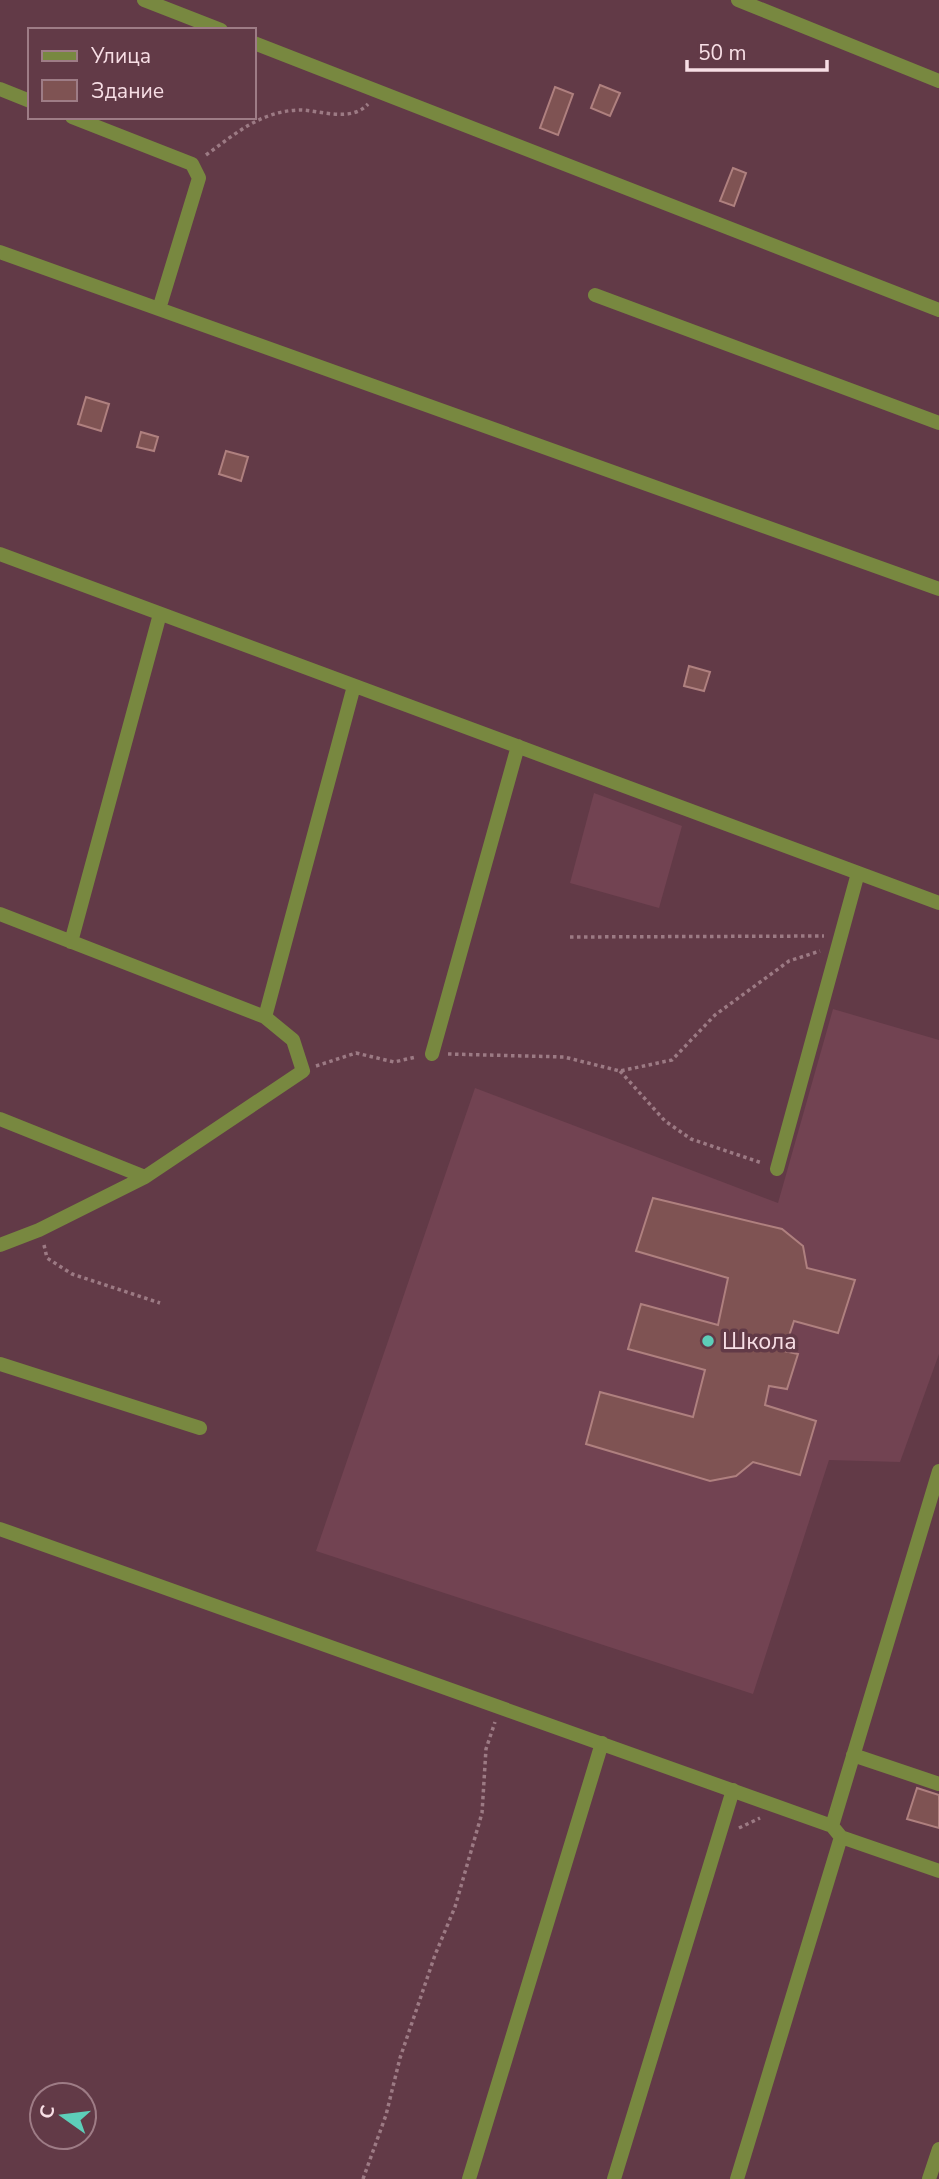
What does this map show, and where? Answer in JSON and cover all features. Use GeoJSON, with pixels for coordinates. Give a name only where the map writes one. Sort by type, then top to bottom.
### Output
{"type":"FeatureCollection","features":[{"type":"Feature","properties":{"kind":"street"},"geometry":{"type":"LineString","coordinates":[[144,0],[216,28]]}},
{"type":"Feature","properties":{"kind":"street"},"geometry":{"type":"LineString","coordinates":[[737,0],[939,81]]}},
{"type":"Feature","properties":{"kind":"street"},"geometry":{"type":"LineString","coordinates":[[256,44],[939,310]]}},
{"type":"Feature","properties":{"kind":"street"},"geometry":{"type":"LineString","coordinates":[[0,89],[28,100]]}},
{"type":"Feature","properties":{"kind":"street"},"geometry":{"type":"LineString","coordinates":[[77,119],[192,164],[199,178],[159,309]]}},
{"type":"Feature","properties":{"kind":"street"},"geometry":{"type":"LineString","coordinates":[[0,252],[939,589]]}},
{"type":"Feature","properties":{"kind":"street"},"geometry":{"type":"LineString","coordinates":[[595,295],[939,423]]}},
{"type":"Feature","properties":{"kind":"street"},"geometry":{"type":"LineString","coordinates":[[0,554],[939,902]]}},
{"type":"Feature","properties":{"kind":"street"},"geometry":{"type":"LineString","coordinates":[[71,942],[160,614]]}},
{"type":"Feature","properties":{"kind":"street"},"geometry":{"type":"LineString","coordinates":[[265,1017],[354,685]]}},
{"type":"Feature","properties":{"kind":"street"},"geometry":{"type":"LineString","coordinates":[[432,1054],[518,746]]}},
{"type":"Feature","properties":{"kind":"street"},"geometry":{"type":"LineString","coordinates":[[777,1169],[858,873]]}},
{"type":"Feature","properties":{"kind":"street"},"geometry":{"type":"LineString","coordinates":[[0,914],[265,1017],[293,1040],[303,1071],[145,1177],[39,1230],[0,1245]]}},
{"type":"Feature","properties":{"kind":"street"},"geometry":{"type":"LineString","coordinates":[[0,1119],[145,1177]]}},
{"type":"Feature","properties":{"kind":"street"},"geometry":{"type":"LineString","coordinates":[[0,1364],[200,1428]]}},
{"type":"Feature","properties":{"kind":"street"},"geometry":{"type":"LineString","coordinates":[[737,2179],[837,1832],[853,1755],[939,1471]]}},
{"type":"Feature","properties":{"kind":"street"},"geometry":{"type":"LineString","coordinates":[[0,1530],[733,1790],[939,1871]]}},
{"type":"Feature","properties":{"kind":"street"},"geometry":{"type":"LineString","coordinates":[[469,2179],[601,1743]]}},
{"type":"Feature","properties":{"kind":"street"},"geometry":{"type":"LineString","coordinates":[[853,1755],[939,1784]]}},
{"type":"Feature","properties":{"kind":"street"},"geometry":{"type":"LineString","coordinates":[[614,2179],[733,1790]]}},
{"type":"Feature","properties":{"kind":"street"},"geometry":{"type":"LineString","coordinates":[[929,2179],[939,2149]]}},
{"type":"Feature","properties":{"kind":"path"},"geometry":{"type":"LineString","coordinates":[[192,164],[261,117],[298,110],[342,115],[364,109],[379,91]]}},
{"type":"Feature","properties":{"kind":"path"},"geometry":{"type":"LineString","coordinates":[[570,937],[840,941]]}},
{"type":"Feature","properties":{"kind":"path"},"geometry":{"type":"LineString","coordinates":[[303,1071],[356,1053],[394,1062],[432,1054],[564,1057],[620,1071],[672,1060],[715,1015],[789,961],[840,941]]}},
{"type":"Feature","properties":{"kind":"path"},"geometry":{"type":"LineString","coordinates":[[620,1071],[665,1121],[691,1139],[777,1169]]}},
{"type":"Feature","properties":{"kind":"path"},"geometry":{"type":"LineString","coordinates":[[39,1230],[47,1258],[72,1275],[160,1303]]}},
{"type":"Feature","properties":{"kind":"path"},"geometry":{"type":"LineString","coordinates":[[363,2179],[386,2115],[400,2058],[435,1955],[455,1907],[475,1840],[482,1814],[486,1749],[500,1707]]}},
{"type":"Feature","properties":{"kind":"path"},"geometry":{"type":"LineString","coordinates":[[718,1838],[781,1808]]}},
{"type":"Feature","properties":{"kind":"shaded area"},"geometry":{"type":"Polygon","coordinates":[[[594,793],[682,826],[659,908],[570,883],[594,793]]]}},
{"type":"Feature","properties":{"kind":"shaded area"},"geometry":{"type":"Polygon","coordinates":[[[833,1009],[939,1040],[939,1354],[900,1462],[829,1460],[753,1694],[316,1551],[475,1088],[778,1203],[833,1009]]]}},
{"type":"Feature","properties":{"kind":"building"},"geometry":{"type":"Polygon","coordinates":[[[600,85],[620,93],[610,116],[591,108],[600,85]]]}},
{"type":"Feature","properties":{"kind":"building"},"geometry":{"type":"Polygon","coordinates":[[[555,87],[573,94],[558,135],[540,128],[555,87]]]}},
{"type":"Feature","properties":{"kind":"building"},"geometry":{"type":"Polygon","coordinates":[[[733,168],[746,173],[734,206],[720,201],[733,168]]]}},
{"type":"Feature","properties":{"kind":"building"},"geometry":{"type":"Polygon","coordinates":[[[86,397],[109,404],[101,431],[78,424],[86,397]]]}},
{"type":"Feature","properties":{"kind":"building"},"geometry":{"type":"Polygon","coordinates":[[[141,432],[158,437],[154,451],[137,447],[141,432]]]}},
{"type":"Feature","properties":{"kind":"building"},"geometry":{"type":"Polygon","coordinates":[[[226,451],[248,457],[241,481],[219,474],[226,451]]]}},
{"type":"Feature","properties":{"kind":"building"},"geometry":{"type":"Polygon","coordinates":[[[689,666],[710,672],[704,691],[684,686],[689,666]]]}},
{"type":"Feature","properties":{"kind":"building","name":"Школа"},"geometry":{"type":"Polygon","coordinates":[[[653,1198],[782,1229],[803,1246],[807,1268],[855,1280],[838,1333],[794,1321],[784,1351],[798,1354],[787,1389],[769,1386],[765,1405],[816,1421],[800,1475],[753,1462],[736,1476],[710,1481],[586,1444],[600,1392],[693,1417],[705,1370],[628,1349],[641,1304],[718,1325],[728,1278],[636,1251],[653,1198]]]}},
{"type":"Feature","properties":{"kind":"building"},"geometry":{"type":"Polygon","coordinates":[[[917,1788],[939,1795],[939,1828],[907,1819],[917,1788]]]}},
{"type":"Feature","properties":{"kind":"place","name":"Школа"},"geometry":{"type":"Point","coordinates":[708,1341]}}]}
